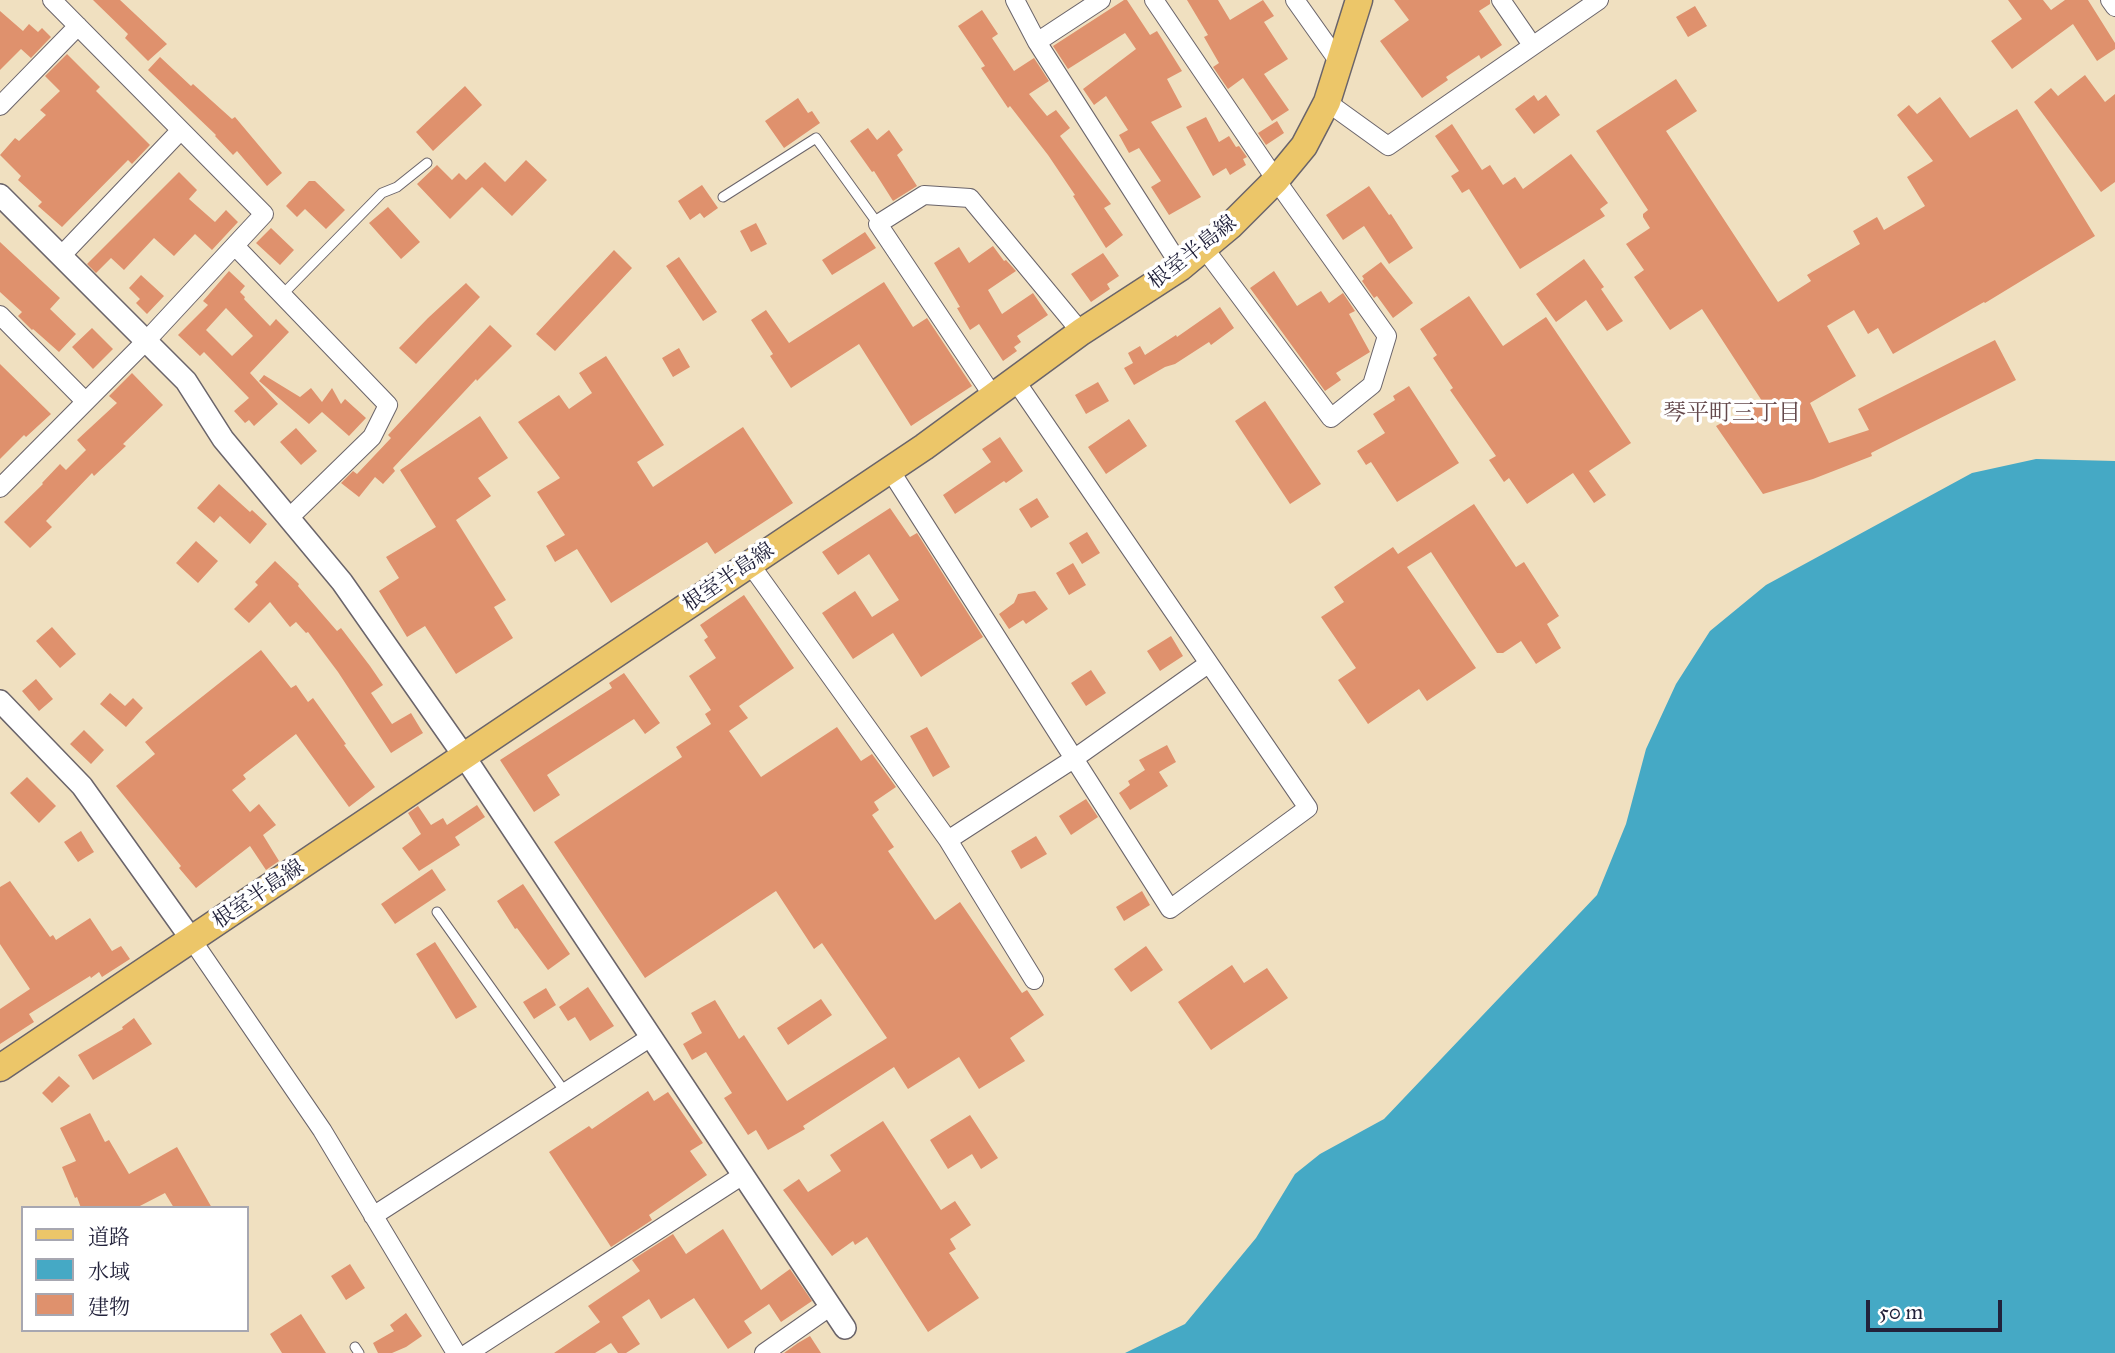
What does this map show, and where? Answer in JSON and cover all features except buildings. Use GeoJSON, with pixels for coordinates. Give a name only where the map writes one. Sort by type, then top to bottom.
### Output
{"type":"FeatureCollection","features":[{"type":"Feature","properties":{"kind":"main road","name":"根室半島線"},"geometry":{"type":"LineString","coordinates":[[0,1068],[890,470],[1081,332],[1181,267],[1230,226],[1276,180],[1304,146],[1327,102],[1359,0]]}},
{"type":"Feature","properties":{"kind":"street"},"geometry":{"type":"LineString","coordinates":[[0,488],[84,400],[146,341],[264,214],[52,0]]}},
{"type":"Feature","properties":{"kind":"street"},"geometry":{"type":"LineString","coordinates":[[1015,0],[1037,41],[1181,267]]}},
{"type":"Feature","properties":{"kind":"street"},"geometry":{"type":"LineString","coordinates":[[1037,41],[1101,0]]}},
{"type":"Feature","properties":{"kind":"street"},"geometry":{"type":"LineString","coordinates":[[1154,0],[1276,180],[1387,336],[1372,385],[1331,418],[1204,248]]}},
{"type":"Feature","properties":{"kind":"street"},"geometry":{"type":"LineString","coordinates":[[1295,0],[1339,62]]}},
{"type":"Feature","properties":{"kind":"street"},"geometry":{"type":"LineString","coordinates":[[1501,0],[1532,45]]}},
{"type":"Feature","properties":{"kind":"street"},"geometry":{"type":"LineString","coordinates":[[1327,102],[1388,146],[1599,0]]}},
{"type":"Feature","properties":{"kind":"street"},"geometry":{"type":"LineString","coordinates":[[2110,0],[2115,7]]}},
{"type":"Feature","properties":{"kind":"street"},"geometry":{"type":"LineString","coordinates":[[0,106],[78,26]]}},
{"type":"Feature","properties":{"kind":"street"},"geometry":{"type":"LineString","coordinates":[[61,256],[180,131]]}},
{"type":"Feature","properties":{"kind":"street"},"geometry":{"type":"LineString","coordinates":[[0,195],[186,381],[223,439],[342,582],[464,756],[845,1328]]}},
{"type":"Feature","properties":{"kind":"street"},"geometry":{"type":"LineString","coordinates":[[993,397],[878,224],[923,195],[970,198],[1081,332]]}},
{"type":"Feature","properties":{"kind":"street"},"geometry":{"type":"LineString","coordinates":[[234,246],[388,405],[372,437],[290,517]]}},
{"type":"Feature","properties":{"kind":"street"},"geometry":{"type":"LineString","coordinates":[[0,316],[84,400]]}},
{"type":"Feature","properties":{"kind":"street"},"geometry":{"type":"LineString","coordinates":[[890,470],[1170,909],[1308,808],[1015,380]]}},
{"type":"Feature","properties":{"kind":"street"},"geometry":{"type":"LineString","coordinates":[[750,564],[948,840],[1034,980]]}},
{"type":"Feature","properties":{"kind":"street"},"geometry":{"type":"LineString","coordinates":[[948,840],[1075,758],[1208,664]]}},
{"type":"Feature","properties":{"kind":"street"},"geometry":{"type":"LineString","coordinates":[[0,701],[82,786],[192,940],[322,1130],[456,1353]]}},
{"type":"Feature","properties":{"kind":"street"},"geometry":{"type":"LineString","coordinates":[[373,1216],[651,1037]]}},
{"type":"Feature","properties":{"kind":"street"},"geometry":{"type":"LineString","coordinates":[[468,1353],[743,1175]]}},
{"type":"Feature","properties":{"kind":"street"},"geometry":{"type":"LineString","coordinates":[[764,1353],[831,1306]]}},
{"type":"Feature","properties":{"kind":"lane"},"geometry":{"type":"LineString","coordinates":[[723,197],[816,138],[878,224]]}},
{"type":"Feature","properties":{"kind":"lane"},"geometry":{"type":"LineString","coordinates":[[282,295],[382,193],[397,187],[427,163]]}},
{"type":"Feature","properties":{"kind":"lane"},"geometry":{"type":"LineString","coordinates":[[437,912],[565,1092]]}},
{"type":"Feature","properties":{"kind":"water"},"geometry":{"type":"Polygon","coordinates":[[[2036,459],[2115,461],[2115,1353],[1125,1353],[1185,1324],[1256,1238],[1295,1174],[1320,1154],[1384,1119],[1597,895],[1626,824],[1646,749],[1676,684],[1710,631],[1766,585],[1972,473],[2036,459]]]}},
{"type":"Feature","properties":{"kind":"district","name":"琴平町三丁目"},"geometry":{"type":"Point","coordinates":[1732,414]}}]}
